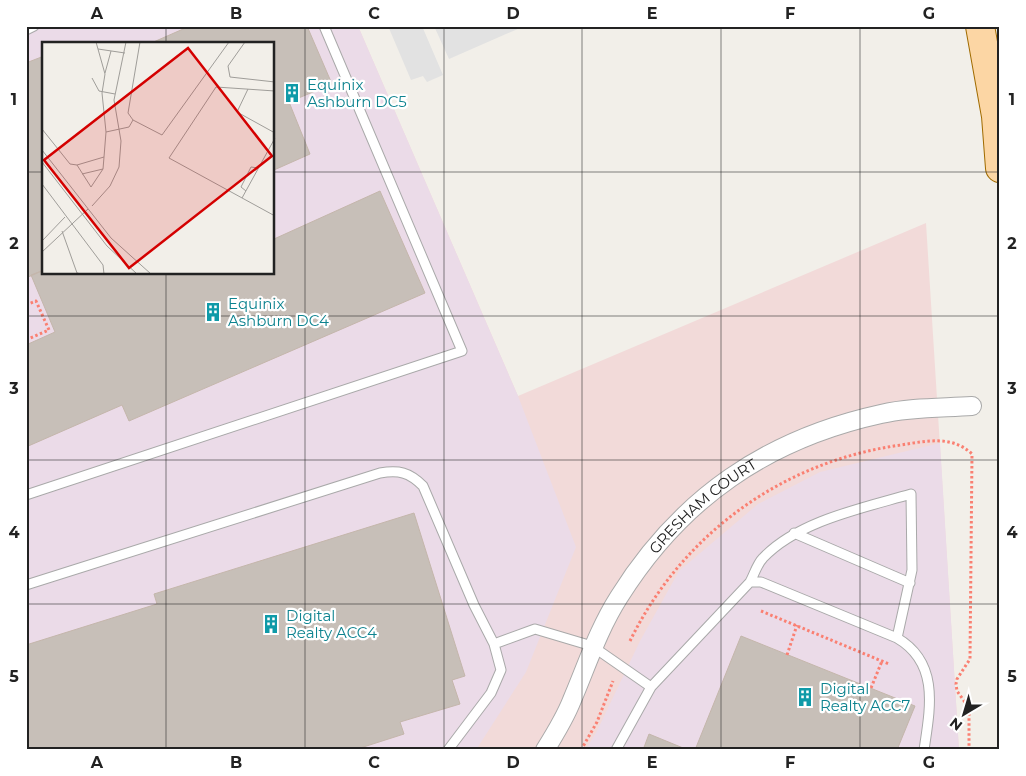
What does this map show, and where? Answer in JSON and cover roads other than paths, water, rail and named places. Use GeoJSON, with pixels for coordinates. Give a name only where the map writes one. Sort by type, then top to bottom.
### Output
{"type":"FeatureCollection","features":[{"type":"Feature","properties":{"kind":"main road"},"geometry":{"type":"LineString","coordinates":[[980,26],[996,116],[1000,168]]}},
{"type":"Feature","properties":{"kind":"street","name":"GRESHAM COURT"},"geometry":{"type":"LineString","coordinates":[[545,750],[572,701],[592,646],[619,597],[652,550],[681,517],[717,486],[771,452],[825,430],[881,414],[922,408],[972,406]]}},
{"type":"Feature","properties":{"kind":"lane"},"geometry":{"type":"LineString","coordinates":[[26,30],[34,26]]}},
{"type":"Feature","properties":{"kind":"lane"},"geometry":{"type":"LineString","coordinates":[[26,495],[462,351],[324,26]]}},
{"type":"Feature","properties":{"kind":"lane"},"geometry":{"type":"LineString","coordinates":[[26,585],[380,473],[398,471],[414,477],[422,486],[474,605],[494,644],[501,670],[491,693],[448,750]]}},
{"type":"Feature","properties":{"kind":"lane"},"geometry":{"type":"LineString","coordinates":[[616,750],[651,687],[750,582],[762,559],[794,533],[849,512],[911,494],[910,583],[897,638]]}},
{"type":"Feature","properties":{"kind":"lane"},"geometry":{"type":"LineString","coordinates":[[794,533],[910,583]]}},
{"type":"Feature","properties":{"kind":"lane"},"geometry":{"type":"LineString","coordinates":[[750,582],[761,582],[897,638],[912,647],[925,670],[931,698],[924,750]]}},
{"type":"Feature","properties":{"kind":"lane"},"geometry":{"type":"LineString","coordinates":[[494,644],[535,629],[592,646],[651,687]]}},
{"type":"Feature","properties":{"kind":"place","name":"Equinix Ashburn DC5"},"geometry":{"type":"Point","coordinates":[292,93]}},
{"type":"Feature","properties":{"kind":"place","name":"Equinix Ashburn DC4"},"geometry":{"type":"Point","coordinates":[213,312]}},
{"type":"Feature","properties":{"kind":"place","name":"Digital Realty ACC4"},"geometry":{"type":"Point","coordinates":[271,624]}},
{"type":"Feature","properties":{"kind":"place","name":"Digital Realty ACC7"},"geometry":{"type":"Point","coordinates":[805,697]}}]}
